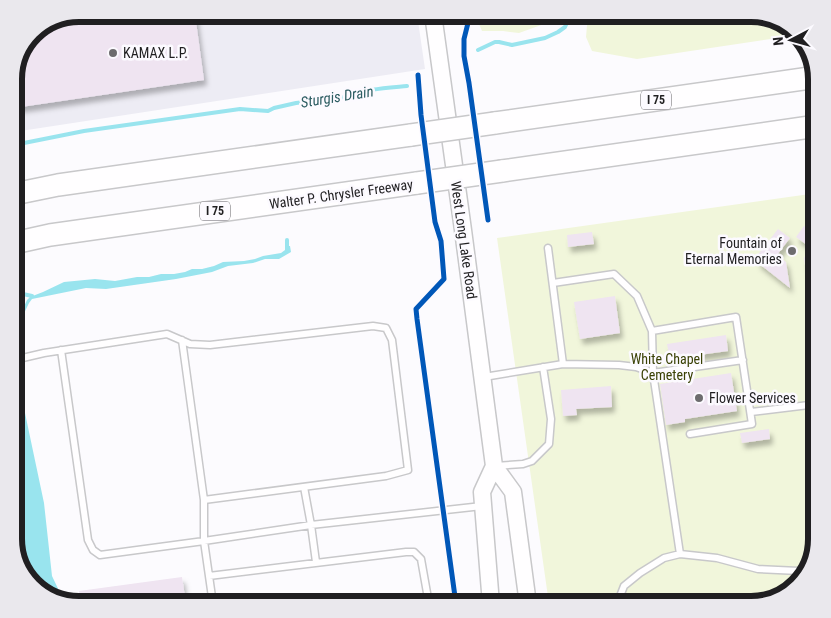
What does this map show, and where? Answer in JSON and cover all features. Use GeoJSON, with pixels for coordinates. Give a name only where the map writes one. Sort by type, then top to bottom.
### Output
{"type":"FeatureCollection","features":[{"type":"Feature","properties":{"kind":"highway","name":"I 75"},"geometry":{"type":"LineString","coordinates":[[23,192],[58,185],[808,78]]}},
{"type":"Feature","properties":{"kind":"highway","name":"Walter P. Chrysler Freeway"},"geometry":{"type":"LineString","coordinates":[[23,241],[50,235],[808,127]]}},
{"type":"Feature","properties":{"kind":"main road","name":"West Long Lake Road"},"geometry":{"type":"LineString","coordinates":[[434,22],[494,466],[513,492],[527,596]]}},
{"type":"Feature","properties":{"kind":"main road"},"geometry":{"type":"LineString","coordinates":[[490,596],[482,492],[494,466]]}},
{"type":"Feature","properties":{"kind":"lane"},"geometry":{"type":"LineString","coordinates":[[548,248],[563,364]]}},
{"type":"Feature","properties":{"kind":"lane"},"geometry":{"type":"LineString","coordinates":[[553,283],[614,274],[637,296],[652,331],[653,373],[680,554]]}},
{"type":"Feature","properties":{"kind":"lane"},"geometry":{"type":"LineString","coordinates":[[652,331],[736,317],[752,424],[690,434]]}},
{"type":"Feature","properties":{"kind":"lane"},"geometry":{"type":"LineString","coordinates":[[23,358],[61,350],[167,334],[190,344],[210,346],[373,326],[386,328],[392,340],[408,470],[386,476],[204,500]]}},
{"type":"Feature","properties":{"kind":"lane"},"geometry":{"type":"LineString","coordinates":[[182,340],[204,500],[204,541],[212,596]]}},
{"type":"Feature","properties":{"kind":"lane"},"geometry":{"type":"LineString","coordinates":[[61,350],[88,540],[93,550],[100,555],[311,525],[483,506]]}},
{"type":"Feature","properties":{"kind":"lane"},"geometry":{"type":"LineString","coordinates":[[483,378],[563,364],[619,365],[636,367],[653,373],[743,360]]}},
{"type":"Feature","properties":{"kind":"lane"},"geometry":{"type":"LineString","coordinates":[[494,466],[523,464],[532,461],[549,444],[551,419],[543,367]]}},
{"type":"Feature","properties":{"kind":"lane"},"geometry":{"type":"LineString","coordinates":[[751,412],[808,405]]}},
{"type":"Feature","properties":{"kind":"lane"},"geometry":{"type":"LineString","coordinates":[[304,487],[316,562]]}},
{"type":"Feature","properties":{"kind":"lane"},"geometry":{"type":"LineString","coordinates":[[209,576],[414,552],[421,558],[428,596]]}},
{"type":"Feature","properties":{"kind":"lane"},"geometry":{"type":"LineString","coordinates":[[620,596],[624,586],[640,573],[664,558],[680,554],[717,558],[758,569],[798,571]]}},
{"type":"Feature","properties":{"kind":"shaded area"},"geometry":{"type":"Polygon","coordinates":[[[80,22],[418,22],[425,69],[23,131],[24,65],[32,48],[48,32],[58,27],[80,22]]]}},
{"type":"Feature","properties":{"kind":"green space"},"geometry":{"type":"Polygon","coordinates":[[[480,22],[546,22],[519,33],[482,31],[479,24],[480,22]]]}},
{"type":"Feature","properties":{"kind":"green space"},"geometry":{"type":"Polygon","coordinates":[[[587,22],[751,22],[777,28],[789,36],[637,59],[592,51],[586,37],[587,22]]]}},
{"type":"Feature","properties":{"kind":"green space","name":"White Chapel Cemetery"},"geometry":{"type":"Polygon","coordinates":[[[808,194],[808,538],[803,564],[789,581],[777,590],[751,596],[548,596],[497,238],[808,194]]]}},
{"type":"Feature","properties":{"kind":"water"},"geometry":{"type":"Polygon","coordinates":[[[285,246],[290,246],[291,252],[279,259],[265,259],[253,263],[228,266],[212,272],[176,279],[106,289],[86,288],[32,299],[23,315],[23,309],[30,297],[64,282],[95,279],[115,281],[161,274],[174,274],[192,269],[202,269],[223,262],[255,259],[281,253],[285,250],[285,246]]]}},
{"type":"Feature","properties":{"kind":"water"},"geometry":{"type":"Polygon","coordinates":[[[23,411],[25,413],[44,503],[52,576],[59,591],[45,584],[37,576],[28,564],[24,553],[23,411]]]}},
{"type":"Feature","properties":{"kind":"building","name":"KAMAX L.P."},"geometry":{"type":"Polygon","coordinates":[[[94,22],[196,22],[204,80],[23,107],[23,76],[27,58],[39,39],[58,27],[94,22]]]}},
{"type":"Feature","properties":{"kind":"building"},"geometry":{"type":"Polygon","coordinates":[[[804,226],[808,229],[808,246],[796,237],[804,226]]]}},
{"type":"Feature","properties":{"kind":"building"},"geometry":{"type":"Polygon","coordinates":[[[778,229],[790,238],[777,255],[786,262],[790,288],[757,262],[759,260],[756,257],[778,229]]]}},
{"type":"Feature","properties":{"kind":"building"},"geometry":{"type":"Polygon","coordinates":[[[592,232],[594,244],[568,247],[567,235],[592,232]]]}},
{"type":"Feature","properties":{"kind":"building"},"geometry":{"type":"Polygon","coordinates":[[[808,252],[808,284],[804,258],[808,252]]]}},
{"type":"Feature","properties":{"kind":"building"},"geometry":{"type":"Polygon","coordinates":[[[615,296],[620,333],[580,339],[574,302],[615,296]]]}},
{"type":"Feature","properties":{"kind":"building"},"geometry":{"type":"Polygon","coordinates":[[[726,335],[728,351],[670,359],[667,344],[726,335]]]}},
{"type":"Feature","properties":{"kind":"building","name":"Flower Services"},"geometry":{"type":"Polygon","coordinates":[[[731,373],[737,411],[685,419],[685,422],[666,425],[660,384],[731,373]]]}},
{"type":"Feature","properties":{"kind":"building"},"geometry":{"type":"Polygon","coordinates":[[[611,386],[612,407],[576,409],[577,415],[563,416],[561,390],[611,386]]]}},
{"type":"Feature","properties":{"kind":"building"},"geometry":{"type":"Polygon","coordinates":[[[769,429],[770,439],[742,443],[740,433],[769,429]]]}},
{"type":"Feature","properties":{"kind":"building"},"geometry":{"type":"Polygon","coordinates":[[[182,577],[185,596],[80,596],[79,591],[182,577]]]}},
{"type":"Feature","properties":{"kind":"waterway","name":"Sturgis Drain"},"geometry":{"type":"LineString","coordinates":[[478,50],[495,42],[512,45],[545,38],[565,27],[567,22]]}},
{"type":"Feature","properties":{"kind":"waterway"},"geometry":{"type":"LineString","coordinates":[[23,143],[84,131],[240,109],[268,111],[296,103],[346,97],[383,88],[407,86]]}},
{"type":"Feature","properties":{"kind":"waterway","name":"Sturgis Drain"},"geometry":{"type":"LineString","coordinates":[[287,240],[287,246]]}},
{"type":"Feature","properties":{"kind":"waterway","name":"Sturgis Drain"},"geometry":{"type":"LineString","coordinates":[[23,294],[32,296]]}},
{"type":"Feature","properties":{"kind":"cycle path"},"geometry":{"type":"LineString","coordinates":[[468,22],[464,39],[464,56],[488,220]]}},
{"type":"Feature","properties":{"kind":"cycle path"},"geometry":{"type":"LineString","coordinates":[[418,75],[421,115],[435,222],[441,241],[444,279],[416,309],[455,596]]}},
{"type":"Feature","properties":{"kind":"place","name":"KAMAX L.P."},"geometry":{"type":"Point","coordinates":[113,53]}},
{"type":"Feature","properties":{"kind":"place","name":"Fountain of Eternal Memories"},"geometry":{"type":"Point","coordinates":[792,251]}},
{"type":"Feature","properties":{"kind":"place","name":"Flower Services"},"geometry":{"type":"Point","coordinates":[699,398]}}]}
